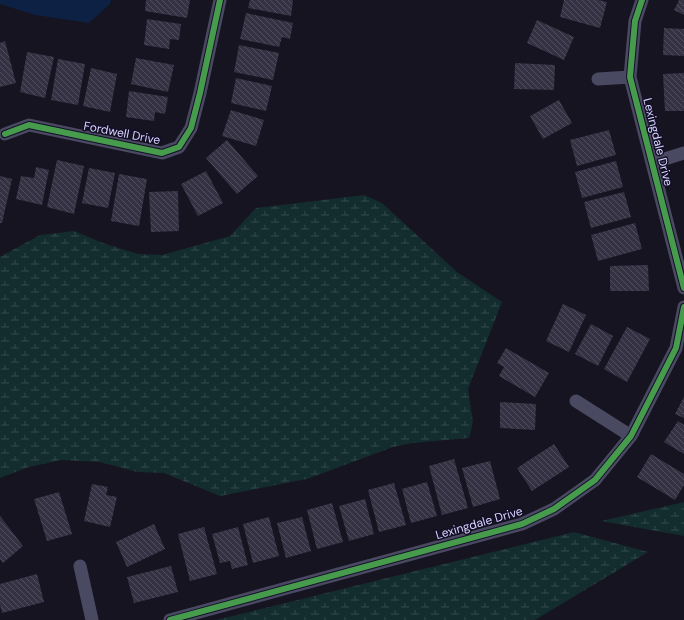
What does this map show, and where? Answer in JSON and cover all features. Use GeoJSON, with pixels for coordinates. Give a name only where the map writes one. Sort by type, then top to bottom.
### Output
{"type":"FeatureCollection","features":[{"type":"Feature","properties":{"kind":"street","name":"Fordwell Drive"},"geometry":{"type":"LineString","coordinates":[[5,134],[29,125],[162,153],[178,147],[191,128],[220,0]]}},
{"type":"Feature","properties":{"kind":"street","name":"Lexingdale Drive"},"geometry":{"type":"LineString","coordinates":[[642,0],[635,21],[630,77],[684,288]]}},
{"type":"Feature","properties":{"kind":"street"},"geometry":{"type":"LineString","coordinates":[[598,79],[630,77]]}},
{"type":"Feature","properties":{"kind":"street"},"geometry":{"type":"LineString","coordinates":[[652,163],[684,153]]}},
{"type":"Feature","properties":{"kind":"street","name":"Lexingdale Drive"},"geometry":{"type":"LineString","coordinates":[[170,620],[522,524],[554,509],[595,480],[631,436],[676,348],[684,308]]}},
{"type":"Feature","properties":{"kind":"street"},"geometry":{"type":"LineString","coordinates":[[576,401],[631,436]]}},
{"type":"Feature","properties":{"kind":"street"},"geometry":{"type":"LineString","coordinates":[[80,566],[92,620]]}},
{"type":"Feature","properties":{"kind":"green space"},"geometry":{"type":"Polygon","coordinates":[[[364,195],[382,203],[457,272],[502,302],[468,389],[473,422],[469,438],[412,443],[393,447],[307,479],[220,496],[164,473],[137,472],[100,462],[61,460],[29,467],[0,478],[0,257],[40,235],[74,231],[103,243],[138,254],[162,255],[230,236],[256,208],[364,195]]]}},
{"type":"Feature","properties":{"kind":"green space"},"geometry":{"type":"Polygon","coordinates":[[[684,502],[684,536],[601,521],[684,502]]]}},
{"type":"Feature","properties":{"kind":"green space"},"geometry":{"type":"Polygon","coordinates":[[[574,532],[648,552],[535,620],[216,620],[574,532]]]}},
{"type":"Feature","properties":{"kind":"water"},"geometry":{"type":"Polygon","coordinates":[[[0,0],[111,0],[110,4],[89,23],[35,15],[0,4],[0,0]]]}},
{"type":"Feature","properties":{"kind":"building"},"geometry":{"type":"Polygon","coordinates":[[[146,0],[190,0],[187,18],[145,11],[146,0]]]}},
{"type":"Feature","properties":{"kind":"building"},"geometry":{"type":"Polygon","coordinates":[[[250,0],[293,0],[291,16],[248,8],[250,0]]]}},
{"type":"Feature","properties":{"kind":"building"},"geometry":{"type":"Polygon","coordinates":[[[564,0],[598,0],[607,2],[600,28],[560,17],[564,0]]]}},
{"type":"Feature","properties":{"kind":"building"},"geometry":{"type":"Polygon","coordinates":[[[679,0],[684,0],[684,15],[674,10],[679,0]]]}},
{"type":"Feature","properties":{"kind":"building"},"geometry":{"type":"Polygon","coordinates":[[[246,13],[293,23],[290,39],[282,37],[279,47],[240,39],[246,13]]]}},
{"type":"Feature","properties":{"kind":"building"},"geometry":{"type":"Polygon","coordinates":[[[147,19],[181,24],[179,40],[170,39],[169,49],[144,45],[147,19]]]}},
{"type":"Feature","properties":{"kind":"building"},"geometry":{"type":"Polygon","coordinates":[[[537,20],[574,37],[564,60],[527,43],[537,20]]]}},
{"type":"Feature","properties":{"kind":"building"},"geometry":{"type":"Polygon","coordinates":[[[664,28],[684,29],[684,56],[663,55],[664,28]]]}},
{"type":"Feature","properties":{"kind":"building"},"geometry":{"type":"Polygon","coordinates":[[[5,41],[16,83],[0,87],[0,43],[5,41]]]}},
{"type":"Feature","properties":{"kind":"building"},"geometry":{"type":"Polygon","coordinates":[[[239,45],[279,53],[273,80],[234,72],[239,45]]]}},
{"type":"Feature","properties":{"kind":"building"},"geometry":{"type":"Polygon","coordinates":[[[27,52],[54,57],[45,98],[20,92],[27,52]]]}},
{"type":"Feature","properties":{"kind":"building"},"geometry":{"type":"Polygon","coordinates":[[[136,58],[174,65],[168,92],[131,84],[136,58]]]}},
{"type":"Feature","properties":{"kind":"building"},"geometry":{"type":"Polygon","coordinates":[[[58,59],[85,64],[78,105],[51,100],[58,59]]]}},
{"type":"Feature","properties":{"kind":"building"},"geometry":{"type":"Polygon","coordinates":[[[515,63],[555,65],[554,90],[514,89],[515,63]]]}},
{"type":"Feature","properties":{"kind":"building"},"geometry":{"type":"Polygon","coordinates":[[[91,68],[117,74],[110,112],[83,106],[91,68]]]}},
{"type":"Feature","properties":{"kind":"building"},"geometry":{"type":"Polygon","coordinates":[[[684,73],[684,111],[665,111],[663,74],[684,73]]]}},
{"type":"Feature","properties":{"kind":"building"},"geometry":{"type":"Polygon","coordinates":[[[236,78],[272,86],[266,111],[231,103],[236,78]]]}},
{"type":"Feature","properties":{"kind":"building"},"geometry":{"type":"Polygon","coordinates":[[[129,91],[168,97],[165,114],[155,112],[154,121],[126,117],[129,91]]]}},
{"type":"Feature","properties":{"kind":"building"},"geometry":{"type":"Polygon","coordinates":[[[559,100],[572,123],[543,139],[530,116],[559,100]]]}},
{"type":"Feature","properties":{"kind":"building"},"geometry":{"type":"Polygon","coordinates":[[[231,110],[264,120],[256,146],[222,136],[231,110]]]}},
{"type":"Feature","properties":{"kind":"building"},"geometry":{"type":"Polygon","coordinates":[[[609,130],[616,155],[577,166],[570,140],[609,130]]]}},
{"type":"Feature","properties":{"kind":"building"},"geometry":{"type":"Polygon","coordinates":[[[227,140],[258,176],[237,194],[206,158],[227,140]]]}},
{"type":"Feature","properties":{"kind":"building"},"geometry":{"type":"Polygon","coordinates":[[[57,160],[84,166],[74,214],[47,207],[57,160]]]}},
{"type":"Feature","properties":{"kind":"building"},"geometry":{"type":"Polygon","coordinates":[[[616,161],[623,187],[582,198],[575,172],[616,161]]]}},
{"type":"Feature","properties":{"kind":"building"},"geometry":{"type":"Polygon","coordinates":[[[36,167],[49,170],[42,205],[16,199],[21,176],[34,178],[36,167]]]}},
{"type":"Feature","properties":{"kind":"building"},"geometry":{"type":"Polygon","coordinates":[[[89,168],[115,173],[108,208],[82,203],[89,168]]]}},
{"type":"Feature","properties":{"kind":"building"},"geometry":{"type":"Polygon","coordinates":[[[206,171],[223,203],[198,216],[181,184],[206,171]]]}},
{"type":"Feature","properties":{"kind":"building"},"geometry":{"type":"Polygon","coordinates":[[[119,174],[147,179],[139,226],[111,221],[119,174]]]}},
{"type":"Feature","properties":{"kind":"building"},"geometry":{"type":"Polygon","coordinates":[[[0,176],[12,179],[2,223],[0,223],[0,176]]]}},
{"type":"Feature","properties":{"kind":"building"},"geometry":{"type":"Polygon","coordinates":[[[178,191],[179,231],[151,232],[149,192],[178,191]]]}},
{"type":"Feature","properties":{"kind":"building"},"geometry":{"type":"Polygon","coordinates":[[[624,192],[631,217],[591,228],[584,202],[624,192]]]}},
{"type":"Feature","properties":{"kind":"building"},"geometry":{"type":"Polygon","coordinates":[[[635,223],[642,249],[598,261],[591,235],[635,223]]]}},
{"type":"Feature","properties":{"kind":"building"},"geometry":{"type":"Polygon","coordinates":[[[648,265],[649,291],[610,291],[610,266],[648,265]]]}},
{"type":"Feature","properties":{"kind":"building"},"geometry":{"type":"Polygon","coordinates":[[[563,304],[586,315],[569,352],[546,341],[563,304]]]}},
{"type":"Feature","properties":{"kind":"building"},"geometry":{"type":"Polygon","coordinates":[[[591,324],[613,336],[598,366],[575,354],[591,324]]]}},
{"type":"Feature","properties":{"kind":"building"},"geometry":{"type":"Polygon","coordinates":[[[627,327],[650,339],[627,382],[604,369],[627,327]]]}},
{"type":"Feature","properties":{"kind":"building"},"geometry":{"type":"Polygon","coordinates":[[[506,348],[549,373],[535,397],[499,376],[504,367],[497,363],[506,348]]]}},
{"type":"Feature","properties":{"kind":"building"},"geometry":{"type":"Polygon","coordinates":[[[684,397],[684,418],[675,414],[684,397]]]}},
{"type":"Feature","properties":{"kind":"building"},"geometry":{"type":"Polygon","coordinates":[[[500,402],[536,404],[535,430],[500,428],[500,402]]]}},
{"type":"Feature","properties":{"kind":"building"},"geometry":{"type":"Polygon","coordinates":[[[678,421],[684,425],[684,454],[664,442],[678,421]]]}},
{"type":"Feature","properties":{"kind":"building"},"geometry":{"type":"Polygon","coordinates":[[[554,444],[569,467],[532,491],[517,468],[554,444]]]}},
{"type":"Feature","properties":{"kind":"building"},"geometry":{"type":"Polygon","coordinates":[[[651,454],[684,474],[684,485],[675,500],[637,477],[651,454]]]}},
{"type":"Feature","properties":{"kind":"building"},"geometry":{"type":"Polygon","coordinates":[[[454,459],[468,508],[442,515],[429,466],[454,459]]]}},
{"type":"Feature","properties":{"kind":"building"},"geometry":{"type":"Polygon","coordinates":[[[490,461],[500,499],[473,507],[462,468],[490,461]]]}},
{"type":"Feature","properties":{"kind":"building"},"geometry":{"type":"Polygon","coordinates":[[[427,482],[437,516],[411,523],[402,489],[427,482]]]}},
{"type":"Feature","properties":{"kind":"building"},"geometry":{"type":"Polygon","coordinates":[[[394,483],[406,525],[379,532],[368,490],[394,483]]]}},
{"type":"Feature","properties":{"kind":"building"},"geometry":{"type":"Polygon","coordinates":[[[92,484],[108,487],[106,495],[117,497],[110,527],[84,521],[92,484]]]}},
{"type":"Feature","properties":{"kind":"building"},"geometry":{"type":"Polygon","coordinates":[[[59,492],[72,534],[47,541],[34,499],[59,492]]]}},
{"type":"Feature","properties":{"kind":"building"},"geometry":{"type":"Polygon","coordinates":[[[365,499],[374,534],[349,541],[339,506],[365,499]]]}},
{"type":"Feature","properties":{"kind":"building"},"geometry":{"type":"Polygon","coordinates":[[[332,503],[343,542],[317,549],[307,510],[332,503]]]}},
{"type":"Feature","properties":{"kind":"building"},"geometry":{"type":"Polygon","coordinates":[[[0,516],[23,546],[3,563],[0,559],[0,516]]]}},
{"type":"Feature","properties":{"kind":"building"},"geometry":{"type":"Polygon","coordinates":[[[269,517],[279,556],[253,563],[243,524],[269,517]]]}},
{"type":"Feature","properties":{"kind":"building"},"geometry":{"type":"Polygon","coordinates":[[[302,517],[311,551],[286,558],[277,523],[302,517]]]}},
{"type":"Feature","properties":{"kind":"building"},"geometry":{"type":"Polygon","coordinates":[[[154,524],[165,549],[127,567],[116,542],[154,524]]]}},
{"type":"Feature","properties":{"kind":"building"},"geometry":{"type":"Polygon","coordinates":[[[204,527],[217,574],[190,581],[178,534],[204,527]]]}},
{"type":"Feature","properties":{"kind":"building"},"geometry":{"type":"Polygon","coordinates":[[[238,527],[248,565],[232,569],[230,561],[220,563],[212,534],[238,527]]]}},
{"type":"Feature","properties":{"kind":"building"},"geometry":{"type":"Polygon","coordinates":[[[171,566],[178,592],[134,603],[127,577],[171,566]]]}},
{"type":"Feature","properties":{"kind":"building"},"geometry":{"type":"Polygon","coordinates":[[[37,574],[44,602],[2,613],[0,605],[0,584],[37,574]]]}},
{"type":"Feature","properties":{"kind":"cycle path"},"geometry":{"type":"LineString","coordinates":[[5,134],[29,125],[162,153],[179,147],[191,128],[220,0]]}},
{"type":"Feature","properties":{"kind":"cycle path"},"geometry":{"type":"LineString","coordinates":[[642,0],[635,21],[630,77],[684,288]]}},
{"type":"Feature","properties":{"kind":"cycle path"},"geometry":{"type":"LineString","coordinates":[[170,620],[522,524],[554,509],[595,480],[631,436],[676,348],[684,307]]}}]}
